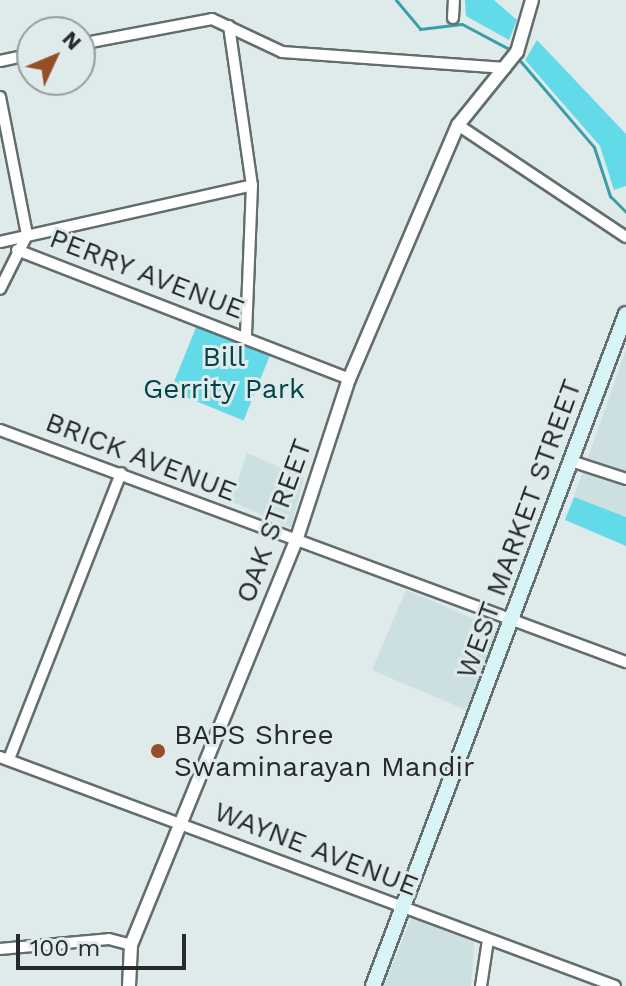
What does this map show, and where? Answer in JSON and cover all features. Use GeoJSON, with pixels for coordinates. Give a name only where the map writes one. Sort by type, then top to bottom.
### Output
{"type":"FeatureCollection","features":[{"type":"Feature","properties":{"kind":"main road","name":"WEST MARKET STREET"},"geometry":{"type":"LineString","coordinates":[[373,986],[574,462],[626,314]]}},
{"type":"Feature","properties":{"kind":"street"},"geometry":{"type":"LineString","coordinates":[[453,18],[454,0]]}},
{"type":"Feature","properties":{"kind":"street","name":"OAK STREET"},"geometry":{"type":"LineString","coordinates":[[129,986],[131,945],[296,541],[349,379],[458,125],[505,68],[532,0]]}},
{"type":"Feature","properties":{"kind":"street"},"geometry":{"type":"LineString","coordinates":[[96,41],[198,19],[229,26],[282,52],[505,68]]}},
{"type":"Feature","properties":{"kind":"street"},"geometry":{"type":"LineString","coordinates":[[229,26],[252,185],[246,337]]}},
{"type":"Feature","properties":{"kind":"street"},"geometry":{"type":"LineString","coordinates":[[0,97],[27,235],[0,289]]}},
{"type":"Feature","properties":{"kind":"street"},"geometry":{"type":"LineString","coordinates":[[458,125],[626,237]]}},
{"type":"Feature","properties":{"kind":"street"},"geometry":{"type":"LineString","coordinates":[[0,242],[252,185]]}},
{"type":"Feature","properties":{"kind":"street","name":"PERRY AVENUE"},"geometry":{"type":"LineString","coordinates":[[17,250],[349,379]]}},
{"type":"Feature","properties":{"kind":"street","name":"BRICK AVENUE"},"geometry":{"type":"LineString","coordinates":[[0,430],[121,473],[513,624],[626,662]]}},
{"type":"Feature","properties":{"kind":"street"},"geometry":{"type":"LineString","coordinates":[[574,462],[626,479]]}},
{"type":"Feature","properties":{"kind":"street"},"geometry":{"type":"LineString","coordinates":[[5,758],[121,473]]}},
{"type":"Feature","properties":{"kind":"street","name":"WAYNE AVENUE"},"geometry":{"type":"LineString","coordinates":[[5,758],[615,986]]}},
{"type":"Feature","properties":{"kind":"street"},"geometry":{"type":"LineString","coordinates":[[0,949],[109,939],[131,945]]}},
{"type":"Feature","properties":{"kind":"street"},"geometry":{"type":"LineString","coordinates":[[481,986],[488,940]]}},
{"type":"Feature","properties":{"kind":"shaded area"},"geometry":{"type":"Polygon","coordinates":[[[626,350],[626,517],[574,497],[626,350]]]}},
{"type":"Feature","properties":{"kind":"shaded area"},"geometry":{"type":"Polygon","coordinates":[[[247,453],[304,478],[291,528],[231,501],[247,453]]]}},
{"type":"Feature","properties":{"kind":"shaded area"},"geometry":{"type":"Polygon","coordinates":[[[406,590],[500,630],[466,710],[372,670],[406,590]]]}},
{"type":"Feature","properties":{"kind":"shaded area"},"geometry":{"type":"Polygon","coordinates":[[[411,918],[474,942],[471,986],[384,986],[411,918]]]}},
{"type":"Feature","properties":{"kind":"green space"},"geometry":{"type":"Polygon","coordinates":[[[465,0],[494,0],[517,20],[509,40],[466,16],[465,0]]]}},
{"type":"Feature","properties":{"kind":"green space"},"geometry":{"type":"Polygon","coordinates":[[[537,40],[626,134],[626,186],[614,190],[600,146],[525,60],[537,40]]]}},
{"type":"Feature","properties":{"kind":"green space","name":"Bill Gerrity Park"},"geometry":{"type":"Polygon","coordinates":[[[197,325],[270,355],[244,420],[170,391],[197,325]]]}},
{"type":"Feature","properties":{"kind":"green space"},"geometry":{"type":"Polygon","coordinates":[[[574,497],[626,517],[626,546],[565,520],[574,497]]]}},
{"type":"Feature","properties":{"kind":"waterway"},"geometry":{"type":"LineString","coordinates":[[396,0],[420,29],[462,24],[511,50]]}},
{"type":"Feature","properties":{"kind":"waterway"},"geometry":{"type":"LineString","coordinates":[[516,56],[594,147],[610,196],[626,212]]}},
{"type":"Feature","properties":{"kind":"place","name":"BAPS Shree Swaminarayan Mandir"},"geometry":{"type":"Point","coordinates":[158,751]}}]}
